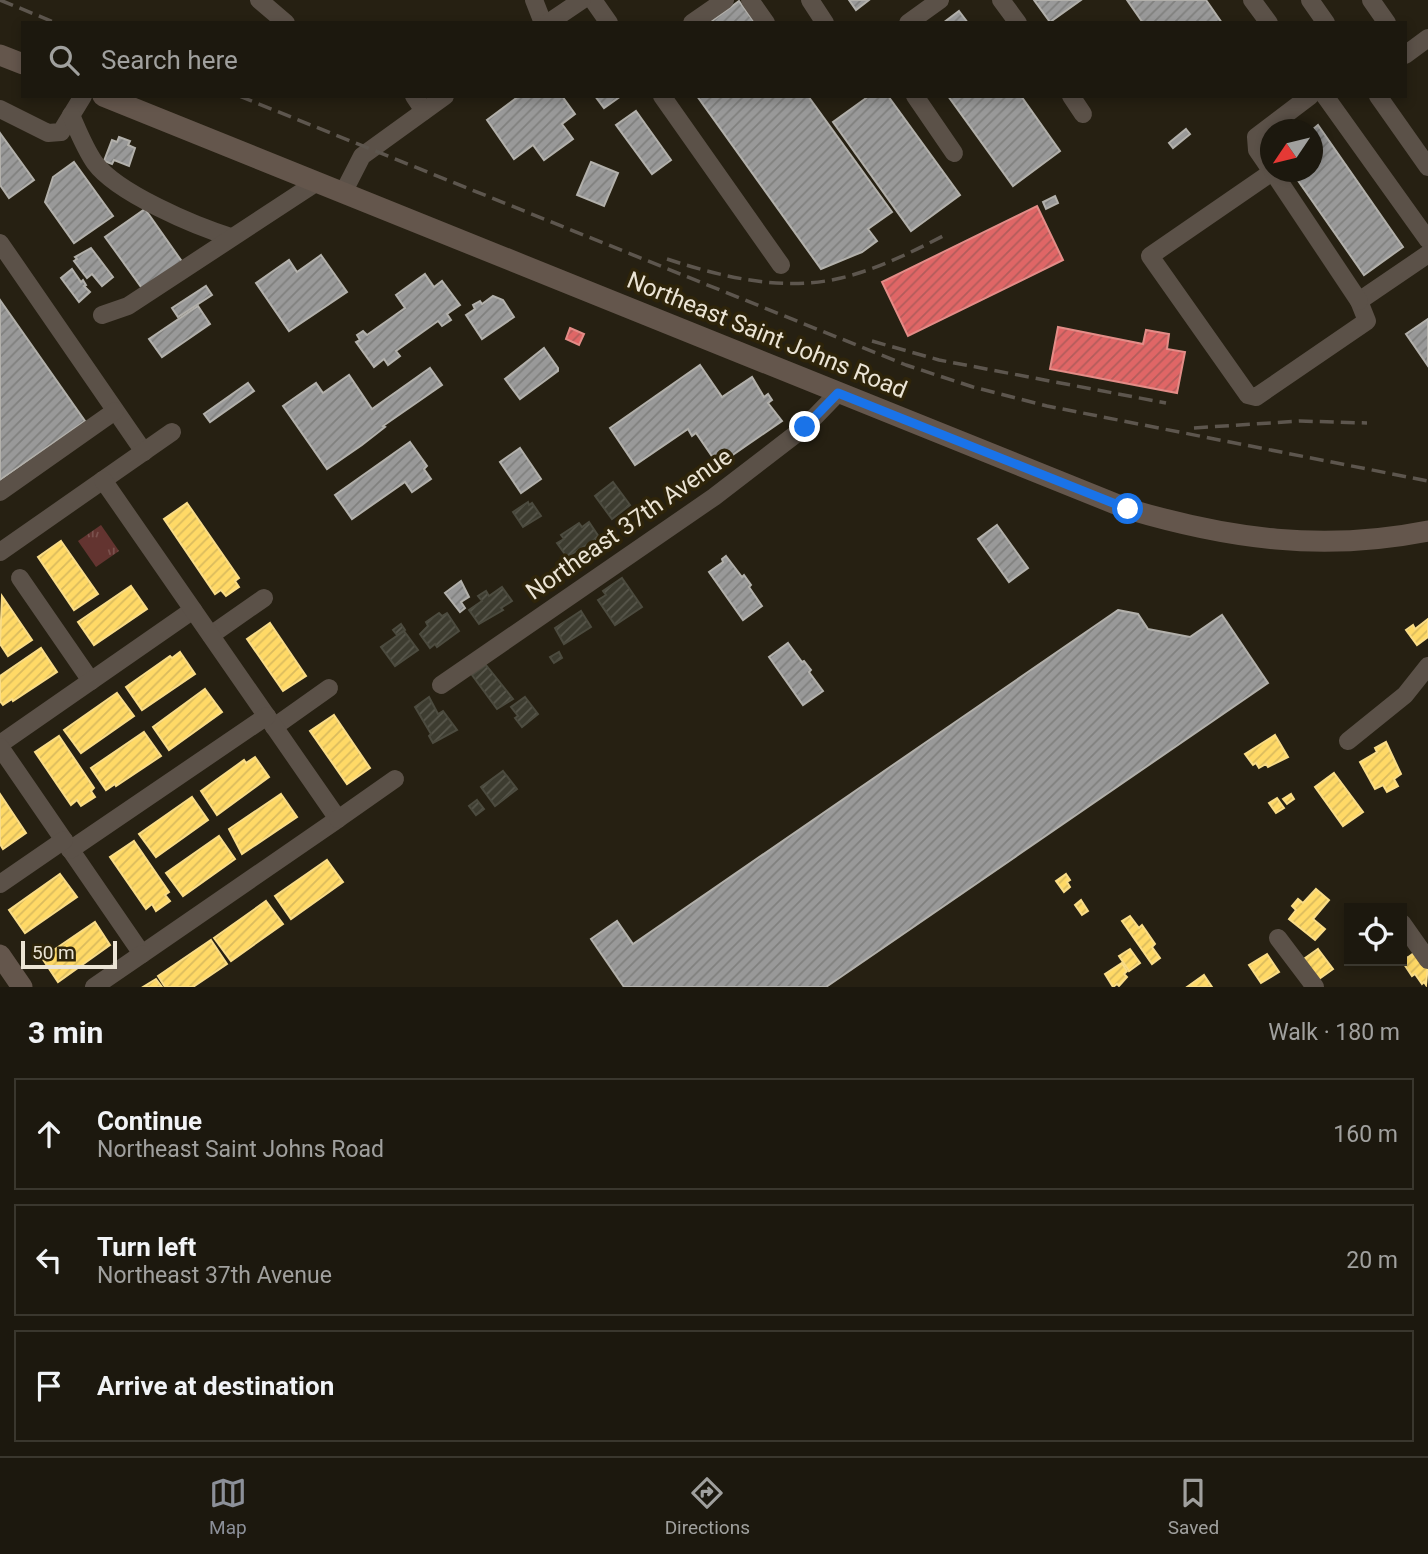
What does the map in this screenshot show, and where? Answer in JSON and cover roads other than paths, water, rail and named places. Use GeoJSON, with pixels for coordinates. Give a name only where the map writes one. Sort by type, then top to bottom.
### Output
{"type":"FeatureCollection","features":[{"type":"Feature","properties":{"kind":"main road"},"geometry":{"type":"LineString","coordinates":[[0,55],[21,63]]}},
{"type":"Feature","properties":{"kind":"main road","name":"Northeast Saint Johns Road"},"geometry":{"type":"LineString","coordinates":[[108,98],[1128,509],[1177,524],[1259,538],[1320,543],[1379,540],[1427,533]]}},
{"type":"Feature","properties":{"kind":"main road"},"geometry":{"type":"LineString","coordinates":[[0,955],[22,987]]}},
{"type":"Feature","properties":{"kind":"street"},"geometry":{"type":"LineString","coordinates":[[259,0],[284,21]]}},
{"type":"Feature","properties":{"kind":"street"},"geometry":{"type":"LineString","coordinates":[[534,0],[545,21]]}},
{"type":"Feature","properties":{"kind":"street"},"geometry":{"type":"LineString","coordinates":[[549,21],[582,0]]}},
{"type":"Feature","properties":{"kind":"street"},"geometry":{"type":"LineString","coordinates":[[593,0],[609,21]]}},
{"type":"Feature","properties":{"kind":"street"},"geometry":{"type":"LineString","coordinates":[[695,21],[725,0]]}},
{"type":"Feature","properties":{"kind":"street"},"geometry":{"type":"LineString","coordinates":[[750,0],[765,21]]}},
{"type":"Feature","properties":{"kind":"street"},"geometry":{"type":"LineString","coordinates":[[810,0],[824,21]]}},
{"type":"Feature","properties":{"kind":"street"},"geometry":{"type":"LineString","coordinates":[[911,21],[940,0]]}},
{"type":"Feature","properties":{"kind":"street"},"geometry":{"type":"LineString","coordinates":[[1001,0],[1017,21]]}},
{"type":"Feature","properties":{"kind":"street"},"geometry":{"type":"LineString","coordinates":[[1252,0],[1268,21]]}},
{"type":"Feature","properties":{"kind":"street"},"geometry":{"type":"LineString","coordinates":[[1310,0],[1325,21]]}},
{"type":"Feature","properties":{"kind":"street"},"geometry":{"type":"LineString","coordinates":[[1371,0],[1386,21]]}},
{"type":"Feature","properties":{"kind":"street"},"geometry":{"type":"LineString","coordinates":[[1407,51],[1428,38]]}},
{"type":"Feature","properties":{"kind":"street"},"geometry":{"type":"LineString","coordinates":[[0,109],[48,133],[61,132],[82,98]]}},
{"type":"Feature","properties":{"kind":"street"},"geometry":{"type":"LineString","coordinates":[[343,192],[362,156],[419,104],[438,98]]}},
{"type":"Feature","properties":{"kind":"street"},"geometry":{"type":"LineString","coordinates":[[663,98],[781,265]]}},
{"type":"Feature","properties":{"kind":"street"},"geometry":{"type":"LineString","coordinates":[[916,98],[954,153]]}},
{"type":"Feature","properties":{"kind":"street"},"geometry":{"type":"LineString","coordinates":[[1072,98],[1083,114]]}},
{"type":"Feature","properties":{"kind":"street"},"geometry":{"type":"LineString","coordinates":[[1280,119],[1307,98]]}},
{"type":"Feature","properties":{"kind":"street"},"geometry":{"type":"LineString","coordinates":[[1326,98],[1428,240]]}},
{"type":"Feature","properties":{"kind":"street"},"geometry":{"type":"LineString","coordinates":[[1380,98],[1425,155]]}},
{"type":"Feature","properties":{"kind":"street"},"geometry":{"type":"LineString","coordinates":[[71,115],[96,165],[114,181],[197,227],[231,237]]}},
{"type":"Feature","properties":{"kind":"street"},"geometry":{"type":"LineString","coordinates":[[1260,134],[1256,137],[1260,154]]}},
{"type":"Feature","properties":{"kind":"street"},"geometry":{"type":"LineString","coordinates":[[1260,179],[1150,256],[1248,395],[1256,397],[1367,321],[1359,301],[1279,182]]}},
{"type":"Feature","properties":{"kind":"street"},"geometry":{"type":"LineString","coordinates":[[102,315],[128,306],[317,182]]}},
{"type":"Feature","properties":{"kind":"street"},"geometry":{"type":"LineString","coordinates":[[0,243],[144,452]]}},
{"type":"Feature","properties":{"kind":"street"},"geometry":{"type":"LineString","coordinates":[[1359,301],[1428,254]]}},
{"type":"Feature","properties":{"kind":"street","name":"Northeast 37th Avenue"},"geometry":{"type":"LineString","coordinates":[[441,685],[714,496],[805,427],[838,393]]}},
{"type":"Feature","properties":{"kind":"street"},"geometry":{"type":"LineString","coordinates":[[0,492],[115,411]]}},
{"type":"Feature","properties":{"kind":"street"},"geometry":{"type":"LineString","coordinates":[[0,552],[172,432]]}},
{"type":"Feature","properties":{"kind":"street"},"geometry":{"type":"LineString","coordinates":[[103,480],[338,819]]}},
{"type":"Feature","properties":{"kind":"street"},"geometry":{"type":"LineString","coordinates":[[20,578],[91,681]]}},
{"type":"Feature","properties":{"kind":"street"},"geometry":{"type":"LineString","coordinates":[[211,635],[264,598]]}},
{"type":"Feature","properties":{"kind":"street"},"geometry":{"type":"LineString","coordinates":[[142,954],[0,746],[193,610]]}},
{"type":"Feature","properties":{"kind":"street"},"geometry":{"type":"LineString","coordinates":[[1348,741],[1405,695],[1428,666]]}},
{"type":"Feature","properties":{"kind":"street"},"geometry":{"type":"LineString","coordinates":[[0,884],[329,688]]}},
{"type":"Feature","properties":{"kind":"street"},"geometry":{"type":"LineString","coordinates":[[94,987],[395,779]]}},
{"type":"Feature","properties":{"kind":"street"},"geometry":{"type":"LineString","coordinates":[[1407,930],[1428,960]]}},
{"type":"Feature","properties":{"kind":"street"},"geometry":{"type":"LineString","coordinates":[[1278,938],[1315,987]]}},
{"type":"Feature","properties":{"kind":"railway"},"geometry":{"type":"LineString","coordinates":[[0,0],[51,21]]}},
{"type":"Feature","properties":{"kind":"railway"},"geometry":{"type":"LineString","coordinates":[[244,98],[906,365],[973,387],[1047,406],[1428,481]]}},
{"type":"Feature","properties":{"kind":"railway"},"geometry":{"type":"LineString","coordinates":[[667,259],[709,272],[753,281],[819,282],[868,270],[945,235]]}},
{"type":"Feature","properties":{"kind":"railway"},"geometry":{"type":"LineString","coordinates":[[872,341],[939,360],[1166,403]]}},
{"type":"Feature","properties":{"kind":"railway"},"geometry":{"type":"LineString","coordinates":[[1194,428],[1300,421],[1367,423]]}}]}
